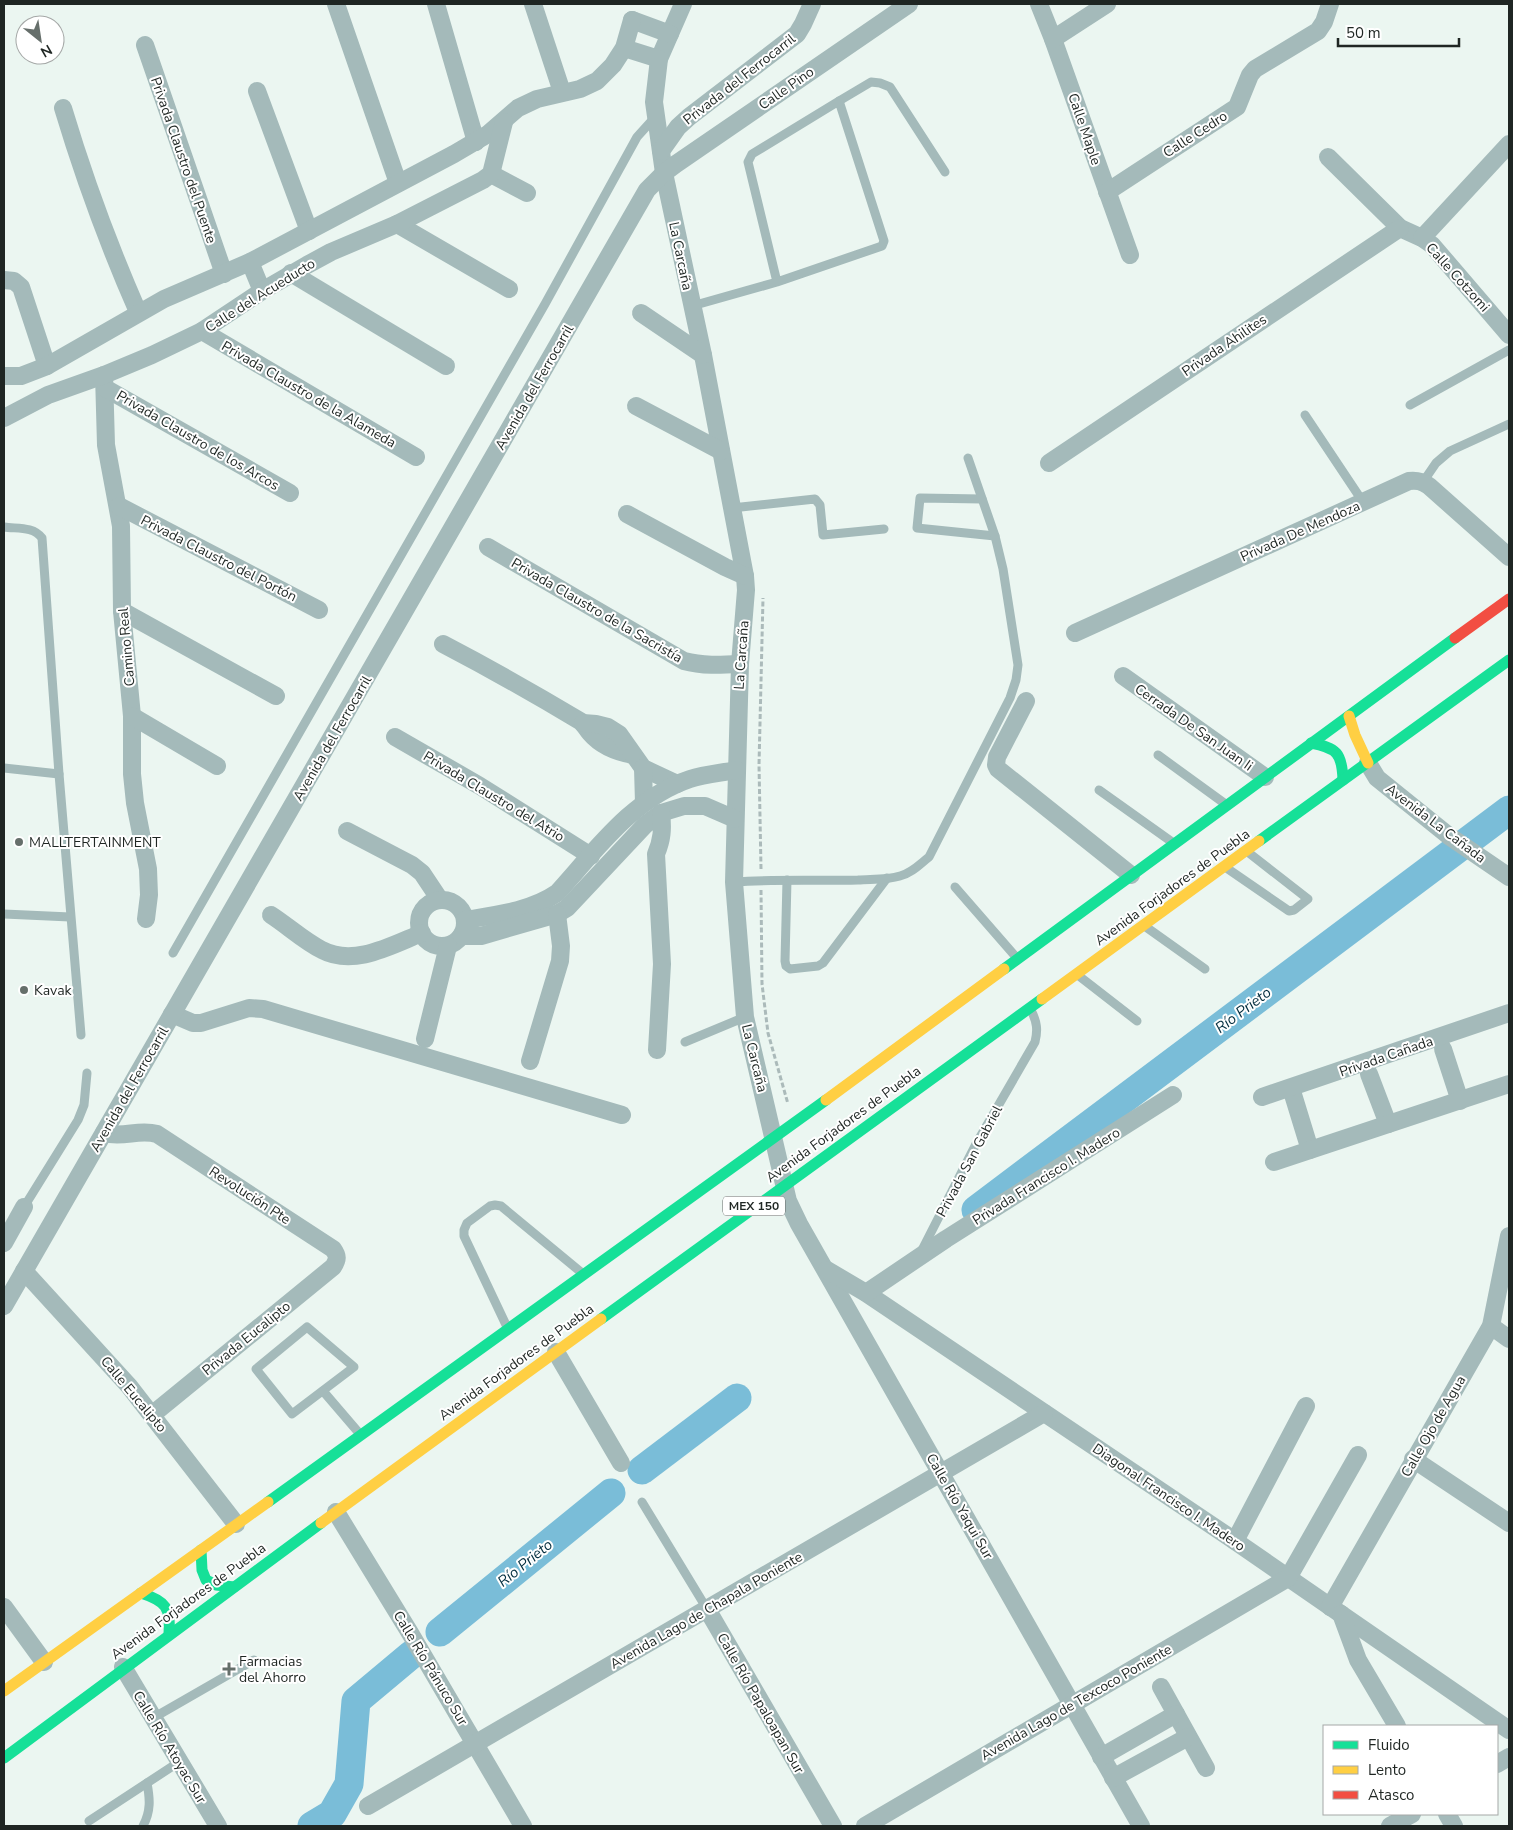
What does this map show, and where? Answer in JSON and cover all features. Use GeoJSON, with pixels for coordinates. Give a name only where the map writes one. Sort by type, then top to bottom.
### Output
{"type":"FeatureCollection","features":[{"type":"Feature","properties":{"kind":"main road","name":"Avenida Forjadores de Puebla"},"geometry":{"type":"LineString","coordinates":[[4,1690],[142,1593],[774,1138],[1509,599]]}},
{"type":"Feature","properties":{"kind":"main road","name":"Avenida Forjadores de Puebla"},"geometry":{"type":"LineString","coordinates":[[4,1758],[169,1634],[785,1184],[1247,852],[1509,660]]}},
{"type":"Feature","properties":{"kind":"main road"},"geometry":{"type":"LineString","coordinates":[[1349,716],[1355,735],[1368,763]]}},
{"type":"Feature","properties":{"kind":"main road"},"geometry":{"type":"LineString","coordinates":[[1311,743],[1334,749],[1340,754],[1343,780]]}},
{"type":"Feature","properties":{"kind":"main road"},"geometry":{"type":"LineString","coordinates":[[201,1550],[202,1570],[206,1580],[216,1585],[234,1587]]}},
{"type":"Feature","properties":{"kind":"main road"},"geometry":{"type":"LineString","coordinates":[[142,1593],[161,1600],[166,1606],[170,1620],[169,1634]]}},
{"type":"Feature","properties":{"kind":"street"},"geometry":{"type":"LineString","coordinates":[[336,4],[398,183]]}},
{"type":"Feature","properties":{"kind":"street"},"geometry":{"type":"LineString","coordinates":[[436,4],[476,142]]}},
{"type":"Feature","properties":{"kind":"street"},"geometry":{"type":"LineString","coordinates":[[533,4],[562,92]]}},
{"type":"Feature","properties":{"kind":"street"},"geometry":{"type":"LineString","coordinates":[[657,122],[654,102],[659,59],[683,4]]}},
{"type":"Feature","properties":{"kind":"street","name":"Privada del Ferrocarril"},"geometry":{"type":"LineString","coordinates":[[660,151],[678,127],[689,117],[797,34],[804,24],[812,4]]}},
{"type":"Feature","properties":{"kind":"street","name":"Calle Pino"},"geometry":{"type":"LineString","coordinates":[[664,173],[909,4]]}},
{"type":"Feature","properties":{"kind":"street","name":"Calle Maple"},"geometry":{"type":"LineString","coordinates":[[1039,4],[1130,255]]}},
{"type":"Feature","properties":{"kind":"street"},"geometry":{"type":"LineString","coordinates":[[1053,39],[1107,4]]}},
{"type":"Feature","properties":{"kind":"street","name":"Calle Cedro"},"geometry":{"type":"LineString","coordinates":[[1107,192],[1237,107],[1250,75],[1255,69],[1318,31],[1324,22],[1330,4]]}},
{"type":"Feature","properties":{"kind":"street","name":"Calle del Acueducto"},"geometry":{"type":"LineString","coordinates":[[4,376],[20,376],[47,366],[164,298],[250,262],[476,142],[504,122],[518,108],[537,99],[580,89],[597,81],[613,65],[624,48],[630,12],[670,34]]}},
{"type":"Feature","properties":{"kind":"street","name":"Privada Claustro del Puente"},"geometry":{"type":"LineString","coordinates":[[145,45],[224,274]]}},
{"type":"Feature","properties":{"kind":"street"},"geometry":{"type":"LineString","coordinates":[[624,48],[659,59]]}},
{"type":"Feature","properties":{"kind":"street"},"geometry":{"type":"LineString","coordinates":[[257,91],[309,231]]}},
{"type":"Feature","properties":{"kind":"street"},"geometry":{"type":"LineString","coordinates":[[63,108],[87,186],[117,265],[138,312]]}},
{"type":"Feature","properties":{"kind":"street"},"geometry":{"type":"LineString","coordinates":[[504,122],[491,174],[527,193]]}},
{"type":"Feature","properties":{"kind":"street","name":"La Carcaña"},"geometry":{"type":"LineString","coordinates":[[657,122],[664,173],[745,576],[746,590],[740,664],[736,770],[734,882],[745,1017],[785,1184]]}},
{"type":"Feature","properties":{"kind":"street"},"geometry":{"type":"LineString","coordinates":[[1422,238],[1509,144]]}},
{"type":"Feature","properties":{"kind":"street"},"geometry":{"type":"LineString","coordinates":[[1328,157],[1400,228]]}},
{"type":"Feature","properties":{"kind":"street","name":"Avenida del Ferrocarril"},"geometry":{"type":"LineString","coordinates":[[4,1306],[647,190],[664,173]]}},
{"type":"Feature","properties":{"kind":"street","name":"Calle del Acueducto"},"geometry":{"type":"LineString","coordinates":[[4,418],[48,396],[105,382],[152,355],[202,331],[291,273],[331,252],[396,224],[457,194],[491,174]]}},
{"type":"Feature","properties":{"kind":"street"},"geometry":{"type":"LineString","coordinates":[[396,224],[509,289]]}},
{"type":"Feature","properties":{"kind":"street","name":"Calle Cotzomi"},"geometry":{"type":"LineString","coordinates":[[1400,228],[1422,238],[1432,246],[1509,335]]}},
{"type":"Feature","properties":{"kind":"street","name":"Privada Ahilites"},"geometry":{"type":"LineString","coordinates":[[1049,463],[1400,228]]}},
{"type":"Feature","properties":{"kind":"street"},"geometry":{"type":"LineString","coordinates":[[250,262],[262,291]]}},
{"type":"Feature","properties":{"kind":"street"},"geometry":{"type":"LineString","coordinates":[[291,273],[446,366]]}},
{"type":"Feature","properties":{"kind":"street"},"geometry":{"type":"LineString","coordinates":[[4,280],[14,281],[21,287],[47,366]]}},
{"type":"Feature","properties":{"kind":"street"},"geometry":{"type":"LineString","coordinates":[[641,314],[702,355]]}},
{"type":"Feature","properties":{"kind":"street","name":"Privada Claustro de la Alameda"},"geometry":{"type":"LineString","coordinates":[[202,331],[416,457]]}},
{"type":"Feature","properties":{"kind":"street","name":"Privada Claustro de los Arcos"},"geometry":{"type":"LineString","coordinates":[[105,382],[290,493]]}},
{"type":"Feature","properties":{"kind":"street","name":"Camino Real"},"geometry":{"type":"LineString","coordinates":[[105,382],[106,445],[119,506],[121,526],[122,611],[132,716],[132,774],[135,803],[148,869],[149,895],[146,919]]}},
{"type":"Feature","properties":{"kind":"street"},"geometry":{"type":"LineString","coordinates":[[636,406],[721,451]]}},
{"type":"Feature","properties":{"kind":"street","name":"Privada De Mendoza"},"geometry":{"type":"LineString","coordinates":[[1075,633],[1408,481],[1423,482]]}},
{"type":"Feature","properties":{"kind":"street"},"geometry":{"type":"LineString","coordinates":[[1423,482],[1509,557]]}},
{"type":"Feature","properties":{"kind":"street","name":"Privada Claustro del Portón"},"geometry":{"type":"LineString","coordinates":[[119,506],[319,610]]}},
{"type":"Feature","properties":{"kind":"street"},"geometry":{"type":"LineString","coordinates":[[627,514],[745,576]]}},
{"type":"Feature","properties":{"kind":"street","name":"Privada Claustro de la Sacristía"},"geometry":{"type":"LineString","coordinates":[[488,547],[684,661],[693,664],[719,666],[740,664]]}},
{"type":"Feature","properties":{"kind":"street"},"geometry":{"type":"LineString","coordinates":[[122,611],[276,696]]}},
{"type":"Feature","properties":{"kind":"street"},"geometry":{"type":"LineString","coordinates":[[443,644],[482,664],[583,723],[590,733],[604,745],[677,784]]}},
{"type":"Feature","properties":{"kind":"street","name":"Cerrada De San Juan Ii"},"geometry":{"type":"LineString","coordinates":[[1122,676],[1265,777]]}},
{"type":"Feature","properties":{"kind":"street"},"geometry":{"type":"LineString","coordinates":[[1026,701],[997,757],[996,765],[998,769],[1131,875]]}},
{"type":"Feature","properties":{"kind":"street"},"geometry":{"type":"LineString","coordinates":[[132,716],[217,766]]}},
{"type":"Feature","properties":{"kind":"street","name":"Privada Claustro del Atrio"},"geometry":{"type":"LineString","coordinates":[[396,737],[480,786],[591,856]]}},
{"type":"Feature","properties":{"kind":"street"},"geometry":{"type":"LineString","coordinates":[[638,762],[644,803]]}},
{"type":"Feature","properties":{"kind":"street","name":"Avenida La Cañada"},"geometry":{"type":"LineString","coordinates":[[1368,763],[1376,778],[1449,836],[1509,877]]}},
{"type":"Feature","properties":{"kind":"street"},"geometry":{"type":"LineString","coordinates":[[425,1039],[458,934],[459,907],[447,901],[433,902],[422,912],[420,919],[422,934],[426,940],[433,944],[458,934],[490,916],[546,901],[557,893],[629,815],[644,803],[677,784],[700,776],[736,770]]}},
{"type":"Feature","properties":{"kind":"street"},"geometry":{"type":"LineString","coordinates":[[458,934],[481,936],[557,914],[567,908],[645,825],[661,813],[673,808],[694,805],[705,806],[735,819]]}},
{"type":"Feature","properties":{"kind":"street"},"geometry":{"type":"LineString","coordinates":[[657,1050],[662,964],[656,854],[661,841],[663,827],[661,813]]}},
{"type":"Feature","properties":{"kind":"street"},"geometry":{"type":"LineString","coordinates":[[347,831],[417,869],[425,877],[440,900]]}},
{"type":"Feature","properties":{"kind":"street"},"geometry":{"type":"LineString","coordinates":[[632,838],[642,841],[656,854]]}},
{"type":"Feature","properties":{"kind":"street"},"geometry":{"type":"LineString","coordinates":[[530,1061],[560,961],[561,946],[557,914]]}},
{"type":"Feature","properties":{"kind":"street"},"geometry":{"type":"LineString","coordinates":[[271,915],[323,950],[337,955],[368,954],[422,934]]}},
{"type":"Feature","properties":{"kind":"street"},"geometry":{"type":"LineString","coordinates":[[172,1014],[193,1023],[201,1023],[249,1008],[263,1009],[622,1115]]}},
{"type":"Feature","properties":{"kind":"street","name":"Privada Cañada"},"geometry":{"type":"LineString","coordinates":[[1262,1097],[1509,1013]]}},
{"type":"Feature","properties":{"kind":"street"},"geometry":{"type":"LineString","coordinates":[[1443,1049],[1460,1101]]}},
{"type":"Feature","properties":{"kind":"street"},"geometry":{"type":"LineString","coordinates":[[1369,1074],[1388,1124]]}},
{"type":"Feature","properties":{"kind":"street"},"geometry":{"type":"LineString","coordinates":[[1274,1162],[1509,1084]]}},
{"type":"Feature","properties":{"kind":"street"},"geometry":{"type":"LineString","coordinates":[[1291,1088],[1310,1150]]}},
{"type":"Feature","properties":{"kind":"street","name":"Privada Francisco I. Madero"},"geometry":{"type":"LineString","coordinates":[[919,1257],[1173,1096]]}},
{"type":"Feature","properties":{"kind":"street","name":"Revolución Pte"},"geometry":{"type":"LineString","coordinates":[[104,1133],[114,1136],[148,1131],[157,1134],[333,1249],[337,1254],[338,1260]]}},
{"type":"Feature","properties":{"kind":"street","name":"Calle Río Yaqui Sur"},"geometry":{"type":"LineString","coordinates":[[785,1184],[788,1201],[799,1224],[1141,1826]]}},
{"type":"Feature","properties":{"kind":"street"},"geometry":{"type":"LineString","coordinates":[[4,1219],[24,1207]]}},
{"type":"Feature","properties":{"kind":"street"},"geometry":{"type":"LineString","coordinates":[[4,1243],[24,1207]]}},
{"type":"Feature","properties":{"kind":"street","name":"Calle Ojo de Agua"},"geometry":{"type":"LineString","coordinates":[[1335,1610],[1413,1459],[1491,1326],[1509,1236]]}},
{"type":"Feature","properties":{"kind":"street","name":"Privada San Gabriel"},"geometry":{"type":"LineString","coordinates":[[866,1294],[919,1257]]}},
{"type":"Feature","properties":{"kind":"street","name":"Privada Eucalipto"},"geometry":{"type":"LineString","coordinates":[[153,1414],[334,1266],[338,1260]]}},
{"type":"Feature","properties":{"kind":"street","name":"Diagonal Francisco I. Madero"},"geometry":{"type":"LineString","coordinates":[[826,1270],[866,1294],[1235,1541],[1509,1730]]}},
{"type":"Feature","properties":{"kind":"street","name":"Calle Eucalipto"},"geometry":{"type":"LineString","coordinates":[[24,1271],[153,1414],[236,1524]]}},
{"type":"Feature","properties":{"kind":"street"},"geometry":{"type":"LineString","coordinates":[[1491,1326],[1509,1339]]}},
{"type":"Feature","properties":{"kind":"street"},"geometry":{"type":"LineString","coordinates":[[556,1352],[621,1463]]}},
{"type":"Feature","properties":{"kind":"street"},"geometry":{"type":"LineString","coordinates":[[1235,1541],[1306,1406]]}},
{"type":"Feature","properties":{"kind":"street","name":"Avenida Lago de Chapala Poniente"},"geometry":{"type":"LineString","coordinates":[[368,1806],[476,1745],[1044,1413]]}},
{"type":"Feature","properties":{"kind":"street"},"geometry":{"type":"LineString","coordinates":[[1288,1578],[1358,1455]]}},
{"type":"Feature","properties":{"kind":"street"},"geometry":{"type":"LineString","coordinates":[[1413,1459],[1509,1523]]}},
{"type":"Feature","properties":{"kind":"street","name":"Calle Río Pánuco Sur"},"geometry":{"type":"LineString","coordinates":[[336,1512],[410,1633],[523,1826]]}},
{"type":"Feature","properties":{"kind":"street","name":"Avenida Lago de Texcoco Poniente"},"geometry":{"type":"LineString","coordinates":[[865,1826],[1288,1578]]}},
{"type":"Feature","properties":{"kind":"street"},"geometry":{"type":"LineString","coordinates":[[4,1606],[44,1662]]}},
{"type":"Feature","properties":{"kind":"street","name":"Calle Río Papaloapan Sur"},"geometry":{"type":"LineString","coordinates":[[707,1610],[833,1826]]}},
{"type":"Feature","properties":{"kind":"street"},"geometry":{"type":"LineString","coordinates":[[1335,1610],[1358,1660],[1396,1725]]}},
{"type":"Feature","properties":{"kind":"street","name":"Calle Río Atoyac Sur"},"geometry":{"type":"LineString","coordinates":[[123,1668],[218,1826]]}},
{"type":"Feature","properties":{"kind":"street"},"geometry":{"type":"LineString","coordinates":[[1161,1687],[1206,1768]]}},
{"type":"Feature","properties":{"kind":"street"},"geometry":{"type":"LineString","coordinates":[[1101,1757],[1176,1714]]}},
{"type":"Feature","properties":{"kind":"street"},"geometry":{"type":"LineString","coordinates":[[1113,1778],[1188,1736]]}},
{"type":"Feature","properties":{"kind":"street"},"geometry":{"type":"LineString","coordinates":[[1498,1763],[1509,1757]]}},
{"type":"Feature","properties":{"kind":"street"},"geometry":{"type":"LineString","coordinates":[[1390,1826],[1410,1815]]}},
{"type":"Feature","properties":{"kind":"street"},"geometry":{"type":"LineString","coordinates":[[1448,1815],[1454,1826]]}},
{"type":"Feature","properties":{"kind":"lane"},"geometry":{"type":"LineString","coordinates":[[777,282],[748,162],[752,154],[871,82],[890,87],[944,172]]}},
{"type":"Feature","properties":{"kind":"lane"},"geometry":{"type":"LineString","coordinates":[[692,306],[777,282],[879,248],[884,241],[839,101]]}},
{"type":"Feature","properties":{"kind":"lane"},"geometry":{"type":"LineString","coordinates":[[173,953],[535,321],[637,137],[657,122]]}},
{"type":"Feature","properties":{"kind":"lane"},"geometry":{"type":"LineString","coordinates":[[1410,405],[1509,350]]}},
{"type":"Feature","properties":{"kind":"lane"},"geometry":{"type":"LineString","coordinates":[[1306,414],[1363,502]]}},
{"type":"Feature","properties":{"kind":"lane"},"geometry":{"type":"LineString","coordinates":[[1423,482],[1442,457],[1450,451],[1509,424]]}},
{"type":"Feature","properties":{"kind":"lane"},"geometry":{"type":"LineString","coordinates":[[734,882],[887,878],[902,876],[915,869],[929,857],[1010,698],[1016,680],[1018,665],[1003,569],[995,536],[968,458]]}},
{"type":"Feature","properties":{"kind":"lane"},"geometry":{"type":"LineString","coordinates":[[982,499],[920,498],[917,528],[995,536]]}},
{"type":"Feature","properties":{"kind":"lane"},"geometry":{"type":"LineString","coordinates":[[732,508],[815,499],[820,505],[823,536],[884,529]]}},
{"type":"Feature","properties":{"kind":"lane"},"geometry":{"type":"LineString","coordinates":[[4,527],[32,530],[42,538],[70,917],[81,1035]]}},
{"type":"Feature","properties":{"kind":"lane"},"geometry":{"type":"LineString","coordinates":[[1158,754],[1227,805]]}},
{"type":"Feature","properties":{"kind":"lane"},"geometry":{"type":"LineString","coordinates":[[4,768],[59,774]]}},
{"type":"Feature","properties":{"kind":"lane"},"geometry":{"type":"LineString","coordinates":[[1099,790],[1174,843]]}},
{"type":"Feature","properties":{"kind":"lane"},"geometry":{"type":"LineString","coordinates":[[1226,867],[1289,911],[1294,910],[1308,899],[1247,852]]}},
{"type":"Feature","properties":{"kind":"lane"},"geometry":{"type":"LineString","coordinates":[[787,880],[785,961],[786,966],[790,969],[818,966],[824,963],[887,878]]}},
{"type":"Feature","properties":{"kind":"lane"},"geometry":{"type":"LineString","coordinates":[[955,887],[1017,958]]}},
{"type":"Feature","properties":{"kind":"lane"},"geometry":{"type":"LineString","coordinates":[[4,914],[70,917]]}},
{"type":"Feature","properties":{"kind":"lane"},"geometry":{"type":"LineString","coordinates":[[1144,926],[1205,969]]}},
{"type":"Feature","properties":{"kind":"lane"},"geometry":{"type":"LineString","coordinates":[[1077,975],[1137,1021]]}},
{"type":"Feature","properties":{"kind":"lane","name":"Privada San Gabriel"},"geometry":{"type":"LineString","coordinates":[[919,1257],[976,1144],[1035,1042],[1036,1020],[1030,1008]]}},
{"type":"Feature","properties":{"kind":"lane"},"geometry":{"type":"LineString","coordinates":[[685,1042],[745,1017]]}},
{"type":"Feature","properties":{"kind":"lane"},"geometry":{"type":"LineString","coordinates":[[24,1207],[78,1120],[84,1105],[87,1073]]}},
{"type":"Feature","properties":{"kind":"lane"},"geometry":{"type":"LineString","coordinates":[[508,1329],[464,1236],[467,1223],[490,1206],[501,1206],[584,1275]]}},
{"type":"Feature","properties":{"kind":"lane"},"geometry":{"type":"LineString","coordinates":[[307,1327],[354,1367],[323,1391],[292,1414],[256,1369],[307,1327]]}},
{"type":"Feature","properties":{"kind":"lane"},"geometry":{"type":"LineString","coordinates":[[323,1391],[360,1436]]}},
{"type":"Feature","properties":{"kind":"lane","name":"Calle Río Papaloapan Sur"},"geometry":{"type":"LineString","coordinates":[[642,1502],[707,1610]]}},
{"type":"Feature","properties":{"kind":"lane"},"geometry":{"type":"LineString","coordinates":[[153,1718],[254,1660]]}},
{"type":"Feature","properties":{"kind":"lane"},"geometry":{"type":"LineString","coordinates":[[89,1821],[179,1762]]}},
{"type":"Feature","properties":{"kind":"lane"},"geometry":{"type":"LineString","coordinates":[[143,1826],[148,1816],[150,1800],[147,1783]]}},
{"type":"Feature","properties":{"kind":"waterway","name":"Río Prieto"},"geometry":{"type":"LineString","coordinates":[[976,1210],[1509,810]]}},
{"type":"Feature","properties":{"kind":"waterway","name":"Río Prieto"},"geometry":{"type":"LineString","coordinates":[[642,1470],[737,1398]]}},
{"type":"Feature","properties":{"kind":"waterway","name":"Río Prieto"},"geometry":{"type":"LineString","coordinates":[[440,1632],[611,1493]]}},
{"type":"Feature","properties":{"kind":"waterway","name":"Río Prieto"},"geometry":{"type":"LineString","coordinates":[[312,1826],[332,1814],[349,1784],[356,1701],[411,1655]]}},
{"type":"Feature","properties":{"kind":"traffic: fast"},"geometry":{"type":"LineString","coordinates":[[1004,969],[1455,638]]}},
{"type":"Feature","properties":{"kind":"traffic: fast"},"geometry":{"type":"LineString","coordinates":[[1259,841],[1509,660]]}},
{"type":"Feature","properties":{"kind":"traffic: fast"},"geometry":{"type":"LineString","coordinates":[[1311,743],[1327,747],[1336,753],[1341,764],[1343,780]]}},
{"type":"Feature","properties":{"kind":"traffic: fast"},"geometry":{"type":"LineString","coordinates":[[601,1319],[1042,999]]}},
{"type":"Feature","properties":{"kind":"traffic: fast"},"geometry":{"type":"LineString","coordinates":[[268,1502],[826,1100]]}},
{"type":"Feature","properties":{"kind":"traffic: fast"},"geometry":{"type":"LineString","coordinates":[[4,1758],[321,1523]]}},
{"type":"Feature","properties":{"kind":"traffic: fast"},"geometry":{"type":"LineString","coordinates":[[201,1550],[202,1570],[206,1580],[216,1585],[234,1587]]}},
{"type":"Feature","properties":{"kind":"traffic: fast"},"geometry":{"type":"LineString","coordinates":[[141,1593],[156,1599],[165,1607],[169,1618],[169,1634]]}},
{"type":"Feature","properties":{"kind":"traffic: slow"},"geometry":{"type":"LineString","coordinates":[[1349,716],[1355,735],[1368,763]]}},
{"type":"Feature","properties":{"kind":"traffic: slow"},"geometry":{"type":"LineString","coordinates":[[1042,999],[1259,841]]}},
{"type":"Feature","properties":{"kind":"traffic: slow"},"geometry":{"type":"LineString","coordinates":[[826,1100],[1004,969]]}},
{"type":"Feature","properties":{"kind":"traffic: slow"},"geometry":{"type":"LineString","coordinates":[[321,1523],[601,1319]]}},
{"type":"Feature","properties":{"kind":"traffic: slow"},"geometry":{"type":"LineString","coordinates":[[4,1691],[268,1502]]}},
{"type":"Feature","properties":{"kind":"traffic: jam"},"geometry":{"type":"LineString","coordinates":[[1455,638],[1509,599]]}},
{"type":"Feature","properties":{"kind":"place","name":"MALLTERTAINMENT"},"geometry":{"type":"Point","coordinates":[19,842]}},
{"type":"Feature","properties":{"kind":"place","name":"Kavak"},"geometry":{"type":"Point","coordinates":[24,990]}},
{"type":"Feature","properties":{"kind":"place","name":"Farmacias del Ahorro"},"geometry":{"type":"Point","coordinates":[229,1669]}}]}
